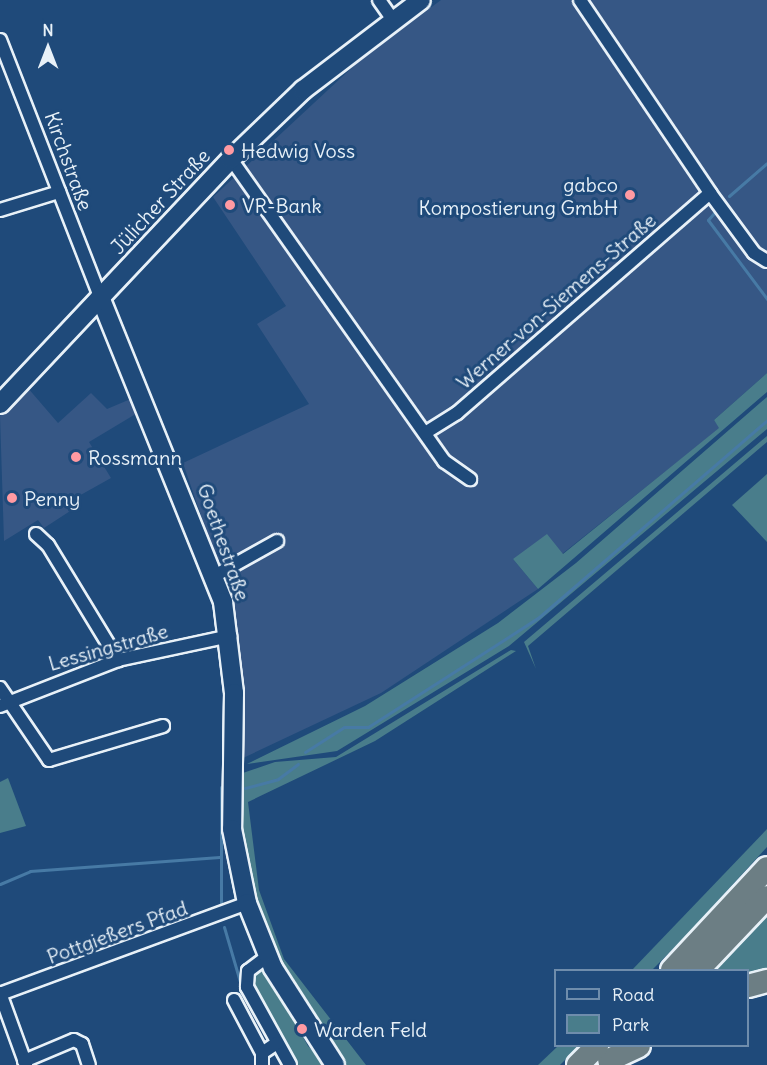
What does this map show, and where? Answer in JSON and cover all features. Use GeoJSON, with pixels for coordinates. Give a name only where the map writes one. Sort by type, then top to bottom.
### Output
{"type":"FeatureCollection","features":[{"type":"Feature","properties":{"kind":"highway"},"geometry":{"type":"LineString","coordinates":[[673,969],[767,868]]}},
{"type":"Feature","properties":{"kind":"highway"},"geometry":{"type":"LineString","coordinates":[[699,969],[767,897]]}},
{"type":"Feature","properties":{"kind":"highway"},"geometry":{"type":"LineString","coordinates":[[749,986],[767,981]]}},
{"type":"Feature","properties":{"kind":"highway"},"geometry":{"type":"LineString","coordinates":[[578,1065],[635,1047]]}},
{"type":"Feature","properties":{"kind":"street"},"geometry":{"type":"LineString","coordinates":[[379,0],[393,20]]}},
{"type":"Feature","properties":{"kind":"street","name":"Jülicher Straße"},"geometry":{"type":"LineString","coordinates":[[0,404],[231,159],[303,90],[422,0]]}},
{"type":"Feature","properties":{"kind":"street"},"geometry":{"type":"LineString","coordinates":[[580,0],[710,193],[754,253],[767,261]]}},
{"type":"Feature","properties":{"kind":"street","name":"Kirchstraße"},"geometry":{"type":"LineString","coordinates":[[0,40],[100,297]]}},
{"type":"Feature","properties":{"kind":"street"},"geometry":{"type":"LineString","coordinates":[[231,159],[444,461],[470,479]]}},
{"type":"Feature","properties":{"kind":"street"},"geometry":{"type":"LineString","coordinates":[[0,210],[59,192]]}},
{"type":"Feature","properties":{"kind":"street","name":"Werner-von-Siemens-Straße"},"geometry":{"type":"LineString","coordinates":[[425,433],[457,413],[710,193]]}},
{"type":"Feature","properties":{"kind":"street","name":"Goethestraße"},"geometry":{"type":"LineString","coordinates":[[100,297],[216,575],[230,636],[232,829],[247,903],[267,956],[334,1064]]}},
{"type":"Feature","properties":{"kind":"street"},"geometry":{"type":"LineString","coordinates":[[36,534],[48,545],[118,660]]}},
{"type":"Feature","properties":{"kind":"street"},"geometry":{"type":"LineString","coordinates":[[216,575],[277,541]]}},
{"type":"Feature","properties":{"kind":"street","name":"Lessingstraße"},"geometry":{"type":"LineString","coordinates":[[4,704],[118,660],[230,636]]}},
{"type":"Feature","properties":{"kind":"street"},"geometry":{"type":"LineString","coordinates":[[0,688],[4,704],[49,760],[163,726]]}},
{"type":"Feature","properties":{"kind":"street","name":"Pottgießers Pfad"},"geometry":{"type":"LineString","coordinates":[[0,993],[247,903]]}},
{"type":"Feature","properties":{"kind":"street"},"geometry":{"type":"LineString","coordinates":[[267,956],[248,970],[247,987],[290,1065]]}},
{"type":"Feature","properties":{"kind":"street"},"geometry":{"type":"LineString","coordinates":[[0,993],[25,1063],[74,1040],[82,1044],[89,1065]]}},
{"type":"Feature","properties":{"kind":"street"},"geometry":{"type":"LineString","coordinates":[[234,1000],[262,1059],[277,1043]]}},
{"type":"Feature","properties":{"kind":"shaded area"},"geometry":{"type":"Polygon","coordinates":[[[441,0],[767,0],[767,373],[714,420],[720,428],[562,554],[513,559],[538,589],[381,693],[241,759],[245,692],[235,615],[183,463],[309,404],[257,324],[286,306],[213,197],[357,63],[441,0]]]}},
{"type":"Feature","properties":{"kind":"shaded area"},"geometry":{"type":"Polygon","coordinates":[[[27,387],[58,423],[91,393],[107,409],[133,398],[139,412],[89,442],[111,478],[77,497],[81,504],[44,528],[38,520],[4,541],[0,416],[27,387]]]}},
{"type":"Feature","properties":{"kind":"green space"},"geometry":{"type":"Polygon","coordinates":[[[767,373],[767,392],[538,589],[513,559],[547,534],[563,554],[719,428],[714,420],[767,373]]]}},
{"type":"Feature","properties":{"kind":"green space"},"geometry":{"type":"Polygon","coordinates":[[[767,397],[767,429],[509,646],[337,751],[247,764],[365,706],[498,623],[576,563],[767,397]]]}},
{"type":"Feature","properties":{"kind":"green space"},"geometry":{"type":"Polygon","coordinates":[[[767,436],[767,442],[528,646],[536,669],[524,642],[767,436]]]}},
{"type":"Feature","properties":{"kind":"green space"},"geometry":{"type":"Polygon","coordinates":[[[767,474],[767,542],[732,505],[767,474]]]}},
{"type":"Feature","properties":{"kind":"green space"},"geometry":{"type":"Polygon","coordinates":[[[511,650],[516,651],[375,741],[248,802],[259,890],[284,959],[366,1065],[343,1065],[305,1013],[263,931],[238,830],[240,774],[275,762],[336,757],[511,650]]]}},
{"type":"Feature","properties":{"kind":"green space"},"geometry":{"type":"Polygon","coordinates":[[[8,778],[26,826],[0,833],[0,782],[8,778]]]}},
{"type":"Feature","properties":{"kind":"green space"},"geometry":{"type":"Polygon","coordinates":[[[767,829],[767,847],[681,941],[653,969],[633,969],[767,829]]]}},
{"type":"Feature","properties":{"kind":"green space"},"geometry":{"type":"Polygon","coordinates":[[[767,915],[767,976],[749,981],[749,969],[715,969],[767,915]]]}},
{"type":"Feature","properties":{"kind":"green space"},"geometry":{"type":"Polygon","coordinates":[[[258,969],[268,975],[308,1046],[327,1065],[294,1065],[251,987],[258,969]]]}},
{"type":"Feature","properties":{"kind":"green space"},"geometry":{"type":"Polygon","coordinates":[[[557,1047],[578,1047],[560,1065],[538,1065],[557,1047]]]}},
{"type":"Feature","properties":{"kind":"waterway"},"geometry":{"type":"LineString","coordinates":[[729,196],[767,163]]}},
{"type":"Feature","properties":{"kind":"waterway"},"geometry":{"type":"LineString","coordinates":[[714,213],[708,220],[767,299]]}},
{"type":"Feature","properties":{"kind":"waterway"},"geometry":{"type":"LineString","coordinates":[[305,752],[344,727],[368,727],[538,618],[767,420]]}},
{"type":"Feature","properties":{"kind":"waterway"},"geometry":{"type":"LineString","coordinates":[[245,788],[278,779],[298,764]]}},
{"type":"Feature","properties":{"kind":"waterway"},"geometry":{"type":"LineString","coordinates":[[221,787],[221,905]]}},
{"type":"Feature","properties":{"kind":"waterway"},"geometry":{"type":"LineString","coordinates":[[0,884],[30,871],[219,857]]}},
{"type":"Feature","properties":{"kind":"waterway"},"geometry":{"type":"LineString","coordinates":[[224,927],[243,992]]}},
{"type":"Feature","properties":{"kind":"waterway"},"geometry":{"type":"LineString","coordinates":[[274,1048],[283,1065]]}},
{"type":"Feature","properties":{"kind":"place","name":"Hedwig Voss"},"geometry":{"type":"Point","coordinates":[229,150]}},
{"type":"Feature","properties":{"kind":"place","name":"gabco Kompostierung GmbH"},"geometry":{"type":"Point","coordinates":[630,195]}},
{"type":"Feature","properties":{"kind":"place","name":"VR-Bank"},"geometry":{"type":"Point","coordinates":[230,205]}},
{"type":"Feature","properties":{"kind":"place","name":"Rossmann"},"geometry":{"type":"Point","coordinates":[76,457]}},
{"type":"Feature","properties":{"kind":"place","name":"Penny"},"geometry":{"type":"Point","coordinates":[12,498]}},
{"type":"Feature","properties":{"kind":"place","name":"Warden Feld"},"geometry":{"type":"Point","coordinates":[302,1029]}}]}
